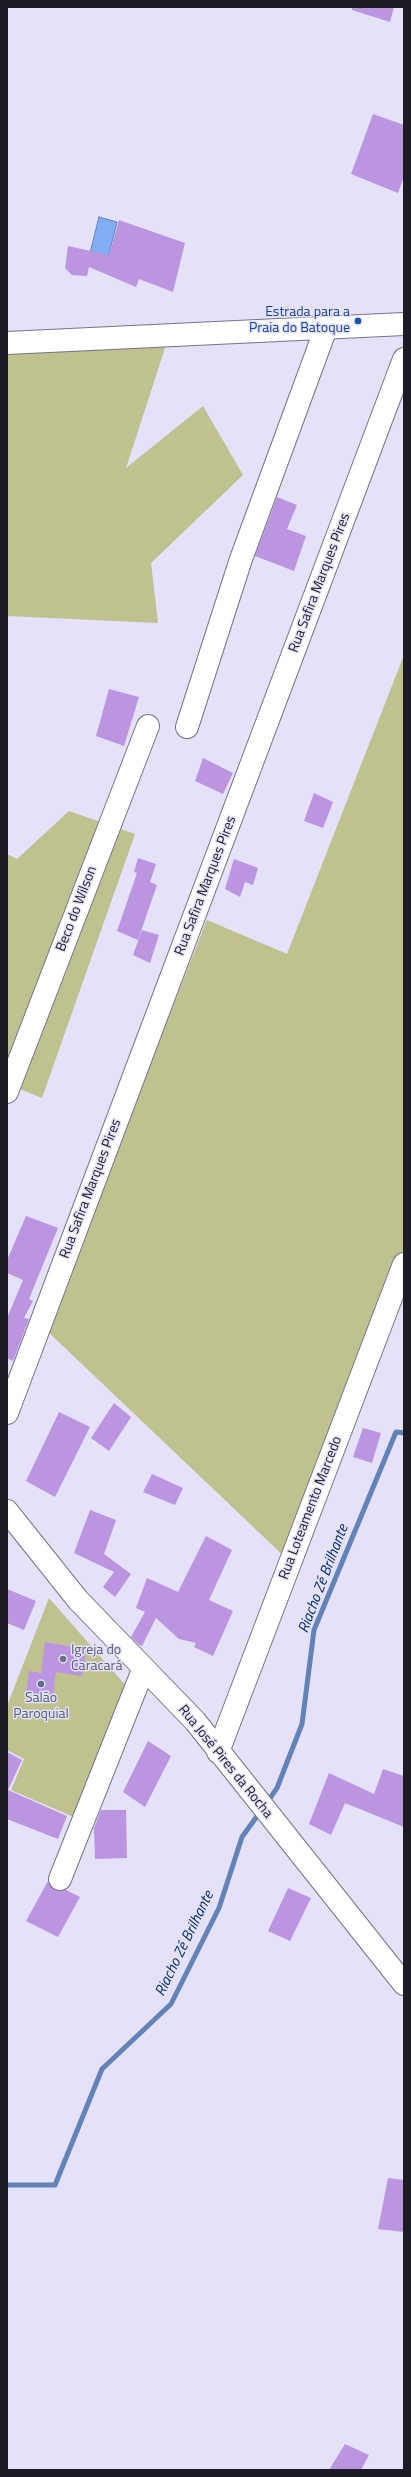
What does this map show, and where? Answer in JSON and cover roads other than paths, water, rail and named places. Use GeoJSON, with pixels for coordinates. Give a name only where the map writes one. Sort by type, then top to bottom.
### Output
{"type":"FeatureCollection","features":[{"type":"Feature","properties":{"kind":"street"},"geometry":{"type":"LineString","coordinates":[[7,343],[404,324]]}},
{"type":"Feature","properties":{"kind":"street"},"geometry":{"type":"LineString","coordinates":[[187,727],[241,559],[326,328]]}},
{"type":"Feature","properties":{"kind":"street","name":"Rua Safira Marques Pires"},"geometry":{"type":"LineString","coordinates":[[7,1413],[404,359]]}},
{"type":"Feature","properties":{"kind":"street","name":"Beco do Wilson"},"geometry":{"type":"LineString","coordinates":[[7,1092],[148,726]]}},
{"type":"Feature","properties":{"kind":"street","name":"Rua Loteamento Marcedo"},"geometry":{"type":"LineString","coordinates":[[218,1752],[404,1264]]}},
{"type":"Feature","properties":{"kind":"street","name":"Rua José Pires da Rocha"},"geometry":{"type":"LineString","coordinates":[[7,1511],[78,1600],[143,1670],[195,1721],[218,1752],[404,1984]]}},
{"type":"Feature","properties":{"kind":"street"},"geometry":{"type":"LineString","coordinates":[[60,1879],[143,1670]]}},
{"type":"Feature","properties":{"kind":"water"},"geometry":{"type":"Polygon","coordinates":[[[99,217],[117,222],[108,258],[90,253],[99,217]]]}},
{"type":"Feature","properties":{"kind":"waterway","name":"Riacho Zé Brilhante"},"geometry":{"type":"LineString","coordinates":[[266,1804],[277,1788],[302,1724],[314,1630],[396,1432],[404,1433]]}},
{"type":"Feature","properties":{"kind":"waterway","name":"Riacho Zé Brilhante"},"geometry":{"type":"LineString","coordinates":[[7,2185],[55,2185],[102,2069],[171,2004],[219,1908],[242,1837],[260,1812]]}},
{"type":"Feature","properties":{"kind":"place","name":"Estrada para a Praia do Batoque"},"geometry":{"type":"Point","coordinates":[358,321]}},
{"type":"Feature","properties":{"kind":"place","name":"Igreja do Caracará"},"geometry":{"type":"Point","coordinates":[63,1659]}},
{"type":"Feature","properties":{"kind":"place","name":"Salão Paroquial"},"geometry":{"type":"Point","coordinates":[41,1684]}}]}
